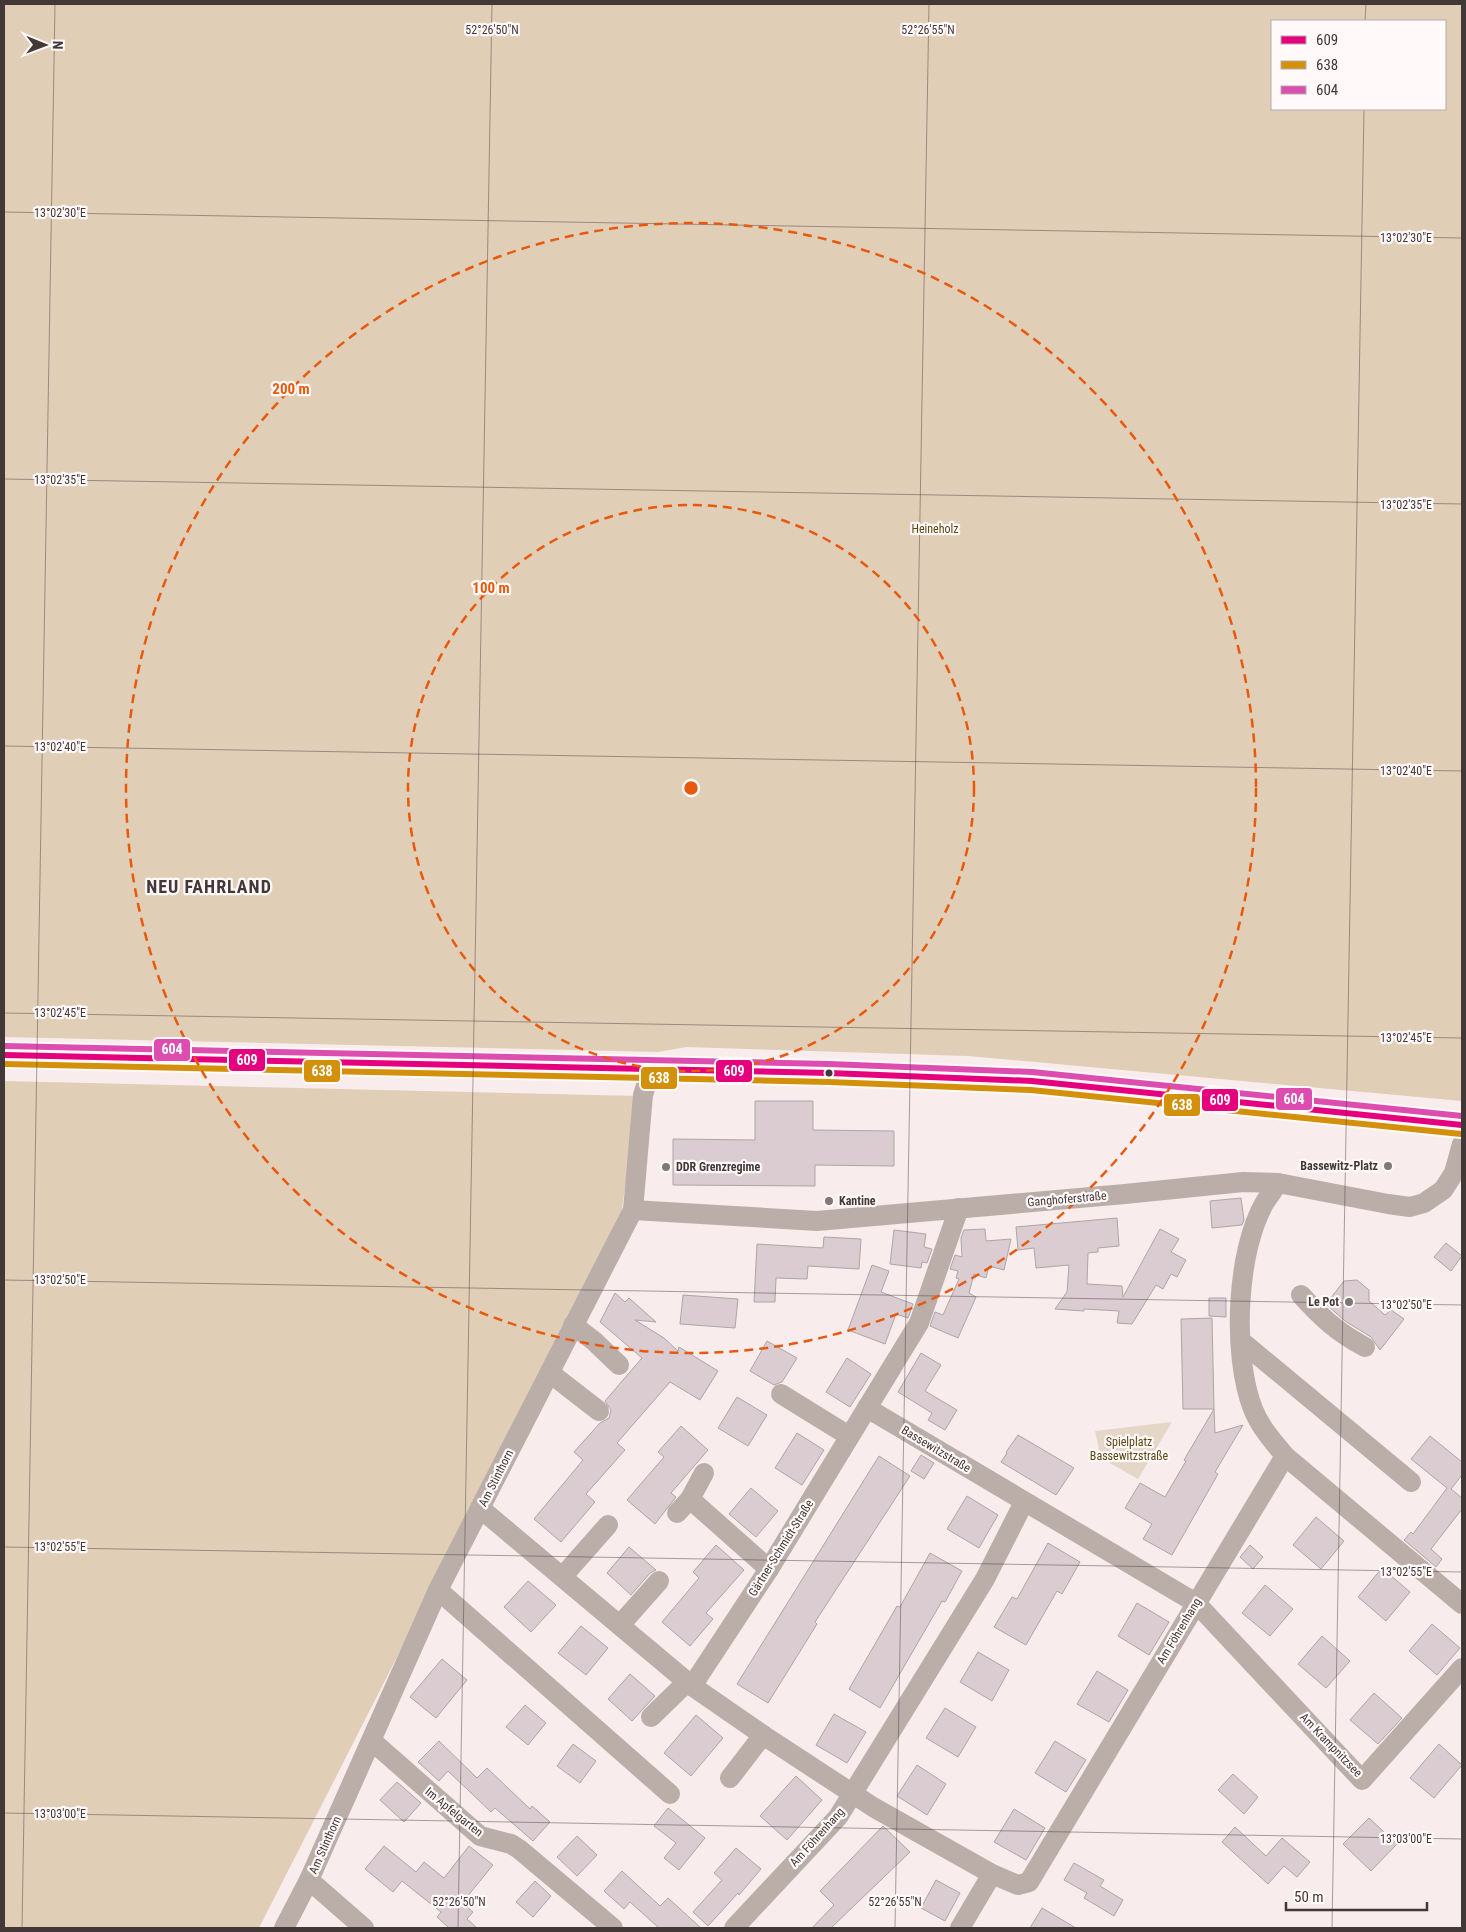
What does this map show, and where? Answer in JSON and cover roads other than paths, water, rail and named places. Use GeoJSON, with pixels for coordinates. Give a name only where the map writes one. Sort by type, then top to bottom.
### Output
{"type":"FeatureCollection","features":[{"type":"Feature","properties":{"kind":"main road"},"geometry":{"type":"LineString","coordinates":[[4,1055],[838,1074],[1032,1081],[1462,1125]]}},
{"type":"Feature","properties":{"kind":"street","name":"Am Stinthorn"},"geometry":{"type":"LineString","coordinates":[[284,1928],[309,1880],[438,1590],[633,1210],[643,1095],[651,1070]]}},
{"type":"Feature","properties":{"kind":"street","name":"Ganghoferstraße"},"geometry":{"type":"LineString","coordinates":[[633,1210],[817,1221],[1243,1182],[1278,1183],[1410,1207],[1424,1203],[1443,1190],[1454,1173],[1462,1144]]}},
{"type":"Feature","properties":{"kind":"street"},"geometry":{"type":"LineString","coordinates":[[1278,1183],[1264,1203],[1248,1253],[1242,1290],[1241,1360],[1253,1410],[1265,1432],[1286,1456],[1462,1604]]}},
{"type":"Feature","properties":{"kind":"street"},"geometry":{"type":"LineString","coordinates":[[867,1408],[919,1323],[959,1208]]}},
{"type":"Feature","properties":{"kind":"street"},"geometry":{"type":"LineString","coordinates":[[1301,1295],[1319,1316],[1340,1333],[1365,1347]]}},
{"type":"Feature","properties":{"kind":"street"},"geometry":{"type":"LineString","coordinates":[[573,1325],[594,1341],[619,1365]]}},
{"type":"Feature","properties":{"kind":"street"},"geometry":{"type":"LineString","coordinates":[[1241,1341],[1411,1482]]}},
{"type":"Feature","properties":{"kind":"street"},"geometry":{"type":"LineString","coordinates":[[550,1373],[599,1410]]}},
{"type":"Feature","properties":{"kind":"street"},"geometry":{"type":"LineString","coordinates":[[780,1394],[849,1436]]}},
{"type":"Feature","properties":{"kind":"street","name":"Gärtner-Schmidt-Straße"},"geometry":{"type":"LineString","coordinates":[[651,1717],[689,1684],[769,1569],[867,1408]]}},
{"type":"Feature","properties":{"kind":"street","name":"Bassewitzstraße"},"geometry":{"type":"LineString","coordinates":[[867,1408],[1196,1604]]}},
{"type":"Feature","properties":{"kind":"street","name":"Am Föhrenhang"},"geometry":{"type":"LineString","coordinates":[[852,1794],[873,1808],[992,1874],[1018,1885],[1029,1882],[1286,1456]]}},
{"type":"Feature","properties":{"kind":"street"},"geometry":{"type":"LineString","coordinates":[[704,1474],[684,1506],[769,1569]]}},
{"type":"Feature","properties":{"kind":"street","name":"Am Föhrenhang"},"geometry":{"type":"LineString","coordinates":[[734,1928],[838,1817],[985,1579],[1024,1502]]}},
{"type":"Feature","properties":{"kind":"street"},"geometry":{"type":"LineString","coordinates":[[481,1509],[689,1684],[852,1794]]}},
{"type":"Feature","properties":{"kind":"street"},"geometry":{"type":"LineString","coordinates":[[562,1576],[608,1525]]}},
{"type":"Feature","properties":{"kind":"street"},"geometry":{"type":"LineString","coordinates":[[620,1625],[659,1581]]}},
{"type":"Feature","properties":{"kind":"street"},"geometry":{"type":"LineString","coordinates":[[438,1590],[670,1794]]}},
{"type":"Feature","properties":{"kind":"street","name":"Am Krampnitzsee"},"geometry":{"type":"LineString","coordinates":[[1196,1604],[1362,1780],[1462,1668]]}},
{"type":"Feature","properties":{"kind":"street"},"geometry":{"type":"LineString","coordinates":[[730,1778],[763,1735]]}},
{"type":"Feature","properties":{"kind":"street","name":"Im Apfelgarten"},"geometry":{"type":"LineString","coordinates":[[372,1741],[480,1836],[511,1844],[519,1849],[613,1928]]}},
{"type":"Feature","properties":{"kind":"street"},"geometry":{"type":"LineString","coordinates":[[960,1928],[992,1874]]}},
{"type":"Feature","properties":{"kind":"street","name":"Am Stinthorn"},"geometry":{"type":"LineString","coordinates":[[309,1880],[364,1928]]}},
{"type":"Feature","properties":{"kind":"place","name":"Bassewitz-Platz"},"geometry":{"type":"Point","coordinates":[1388,1166]}},
{"type":"Feature","properties":{"kind":"place","name":"DDR Grenzregime"},"geometry":{"type":"Point","coordinates":[666,1167]}},
{"type":"Feature","properties":{"kind":"place","name":"Kantine"},"geometry":{"type":"Point","coordinates":[829,1201]}},
{"type":"Feature","properties":{"kind":"place","name":"Le Pot"},"geometry":{"type":"Point","coordinates":[1349,1302]}},
{"type":"Feature","properties":{"kind":"district","name":"NEU FAHRLAND"},"geometry":{"type":"Point","coordinates":[209,886]}},
{"type":"Feature","properties":{"kind":"park label","name":"Heineholz"},"geometry":{"type":"Point","coordinates":[935,529]}},
{"type":"Feature","properties":{"kind":"park label","name":"Spielplatz Bassewitzstraße"},"geometry":{"type":"Point","coordinates":[1129,1449]}}]}
